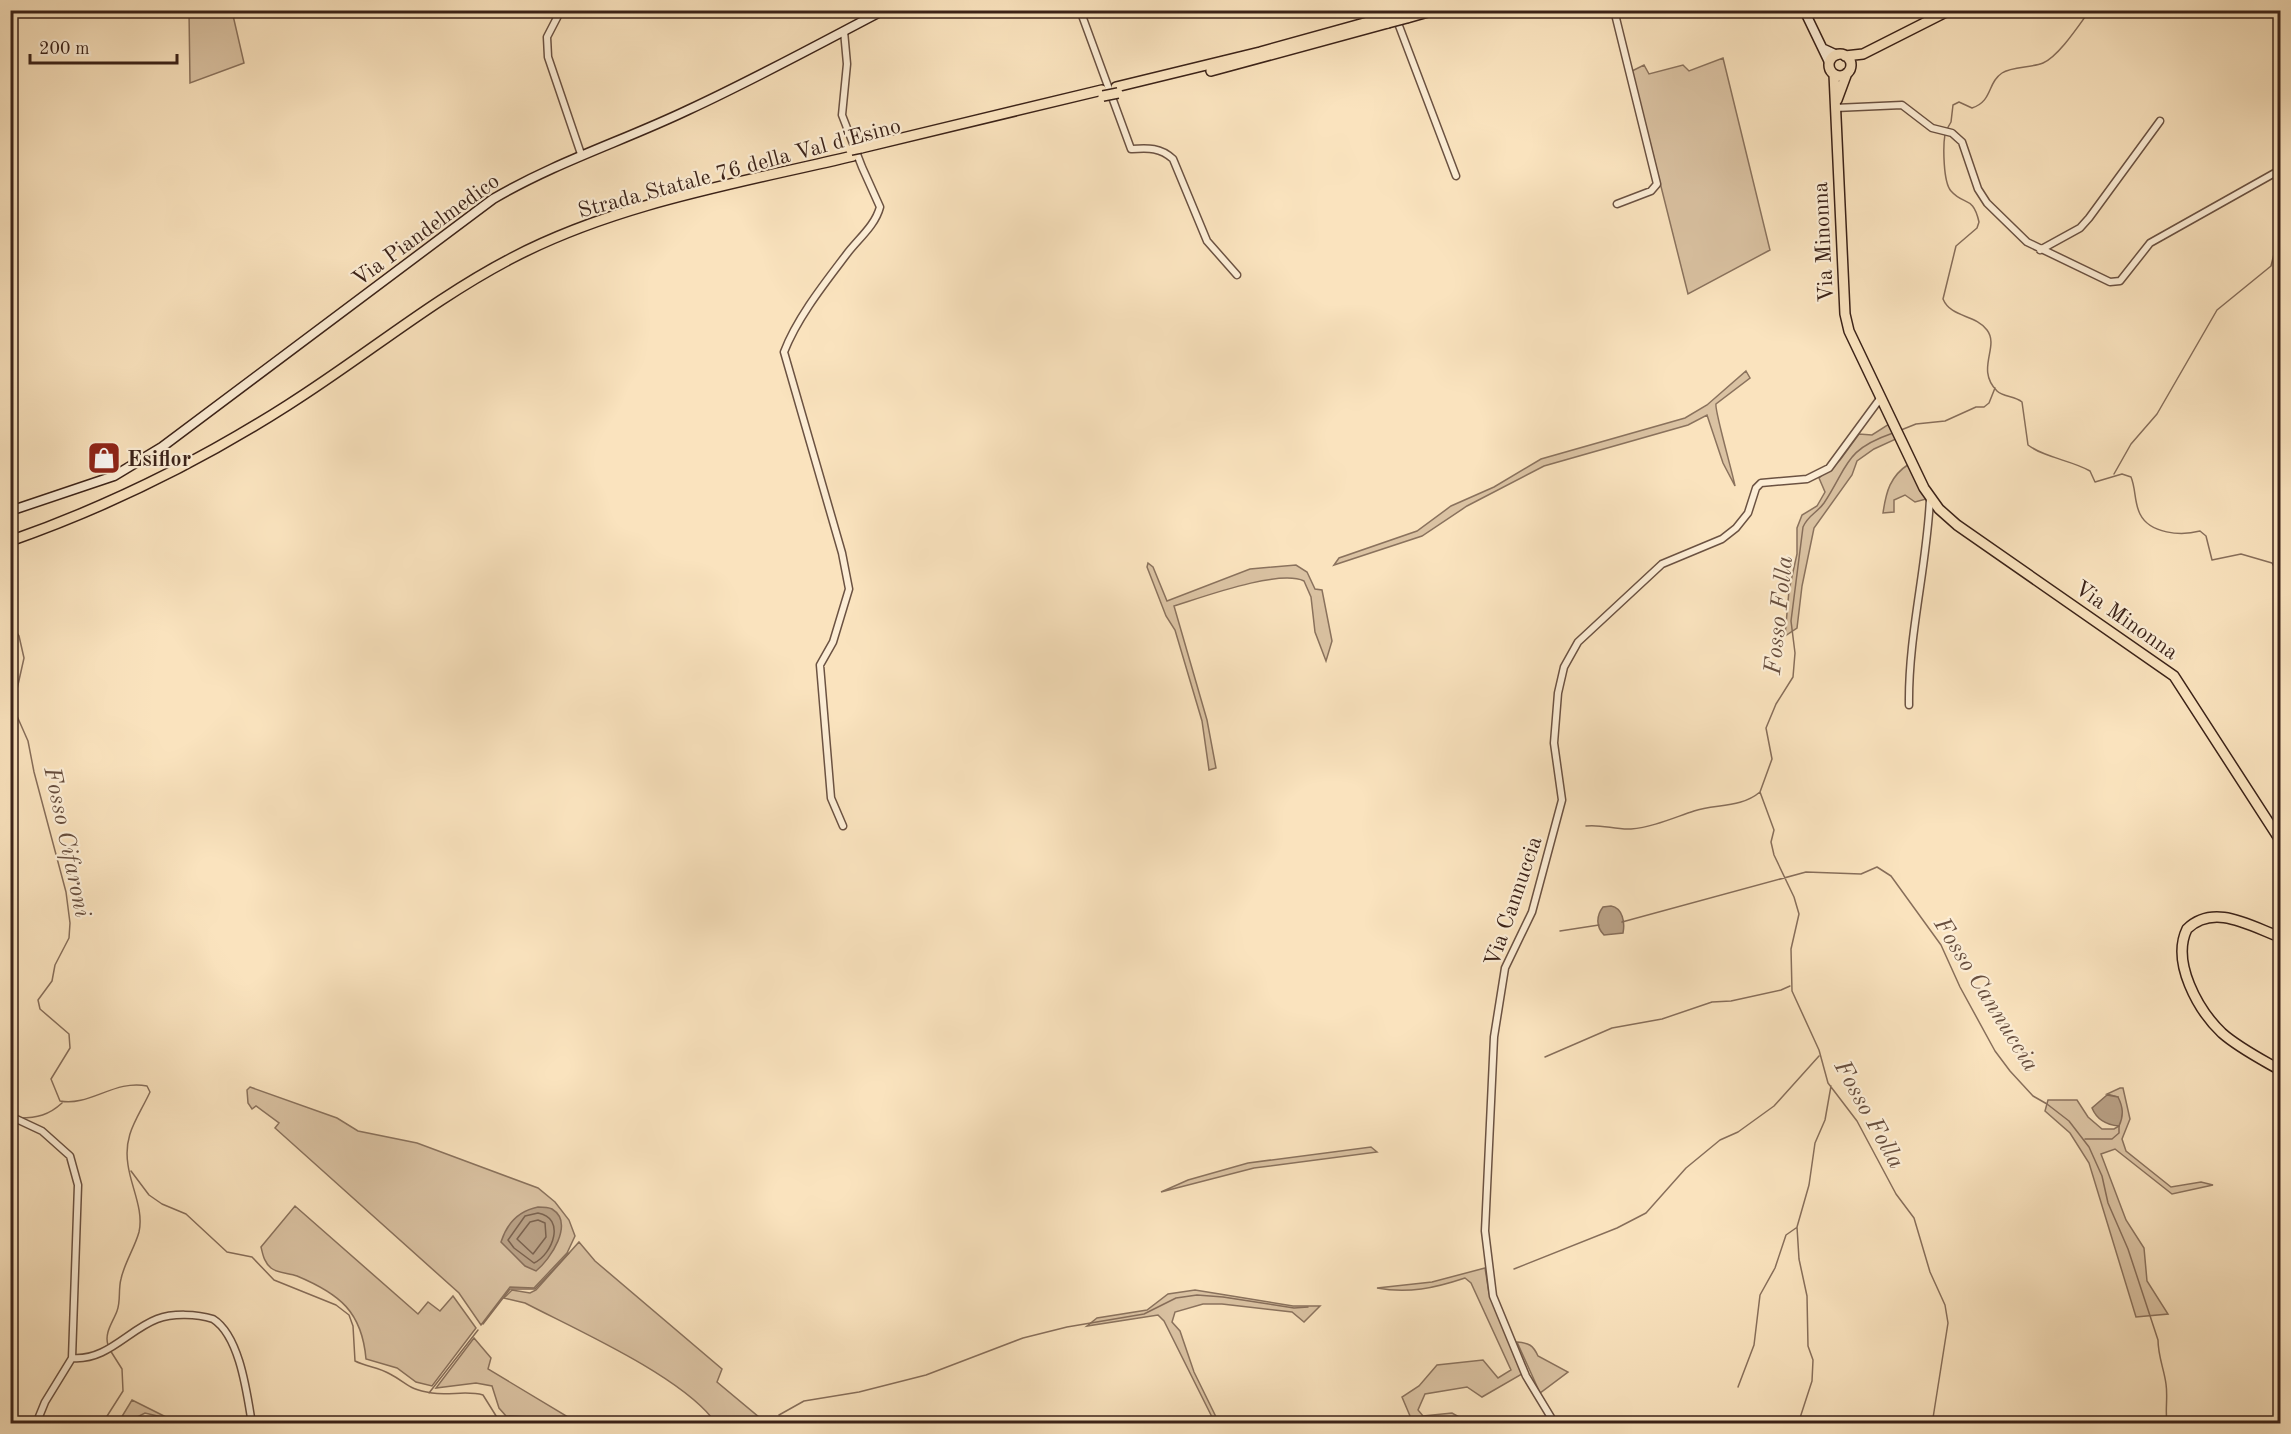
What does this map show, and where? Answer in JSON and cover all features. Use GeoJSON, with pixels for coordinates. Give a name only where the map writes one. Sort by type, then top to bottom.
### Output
{"type":"FeatureCollection","features":[{"type":"Feature","properties":{"kind":"main road","name":"Via Piandelmedico"},"geometry":{"type":"LineString","coordinates":[[10,512],[91,485],[141,460],[493,199],[581,154],[687,111],[884,10]]}},
{"type":"Feature","properties":{"kind":"main road","name":"Strada Statale 76 della Val d'Esino"},"geometry":{"type":"LineString","coordinates":[[10,535],[148,476],[239,428],[286,399],[472,272],[544,236],[617,208],[1102,93],[1262,59],[1389,17],[1435,10]]}},
{"type":"Feature","properties":{"kind":"main road"},"geometry":{"type":"LineString","coordinates":[[1804,10],[1834,74],[1840,76],[1848,71],[1863,54],[1950,10]]}},
{"type":"Feature","properties":{"kind":"main road"},"geometry":{"type":"LineString","coordinates":[[1823,48],[1841,55],[1850,63],[1848,71]]}},
{"type":"Feature","properties":{"kind":"main road"},"geometry":{"type":"LineString","coordinates":[[1829,62],[1841,55],[1863,54]]}},
{"type":"Feature","properties":{"kind":"main road","name":"Via Minonna"},"geometry":{"type":"LineString","coordinates":[[1835,108],[1848,71]]}},
{"type":"Feature","properties":{"kind":"main road","name":"Via Minonna"},"geometry":{"type":"LineString","coordinates":[[1834,74],[1845,314],[1849,331],[1880,400],[1930,498],[1957,525],[2174,676],[2280,840]]}},
{"type":"Feature","properties":{"kind":"main road","name":"Strada Statale 76 della Val d'Esino"},"geometry":{"type":"LineString","coordinates":[[10,541],[97,506],[223,443],[289,405],[437,302],[485,273],[546,242],[608,217],[852,153]]}},
{"type":"Feature","properties":{"kind":"main road"},"geometry":{"type":"LineString","coordinates":[[2280,937],[2218,916],[2195,921],[2187,929],[2181,944],[2186,974],[2204,1011],[2216,1027],[2234,1042],[2280,1070]]}},
{"type":"Feature","properties":{"kind":"street"},"geometry":{"type":"LineString","coordinates":[[561,10],[547,37],[548,57],[581,154]]}},
{"type":"Feature","properties":{"kind":"street"},"geometry":{"type":"LineString","coordinates":[[1080,10],[1131,149],[1151,147],[1165,151],[1173,159],[1207,241],[1237,275]]}},
{"type":"Feature","properties":{"kind":"street"},"geometry":{"type":"LineString","coordinates":[[1614,10],[1657,184],[1651,191],[1617,204]]}},
{"type":"Feature","properties":{"kind":"street"},"geometry":{"type":"LineString","coordinates":[[1389,17],[1456,176]]}},
{"type":"Feature","properties":{"kind":"street"},"geometry":{"type":"LineString","coordinates":[[843,826],[831,798],[820,665],[833,642],[849,589],[842,553],[784,352],[820,291],[846,253],[877,219],[880,207],[842,115],[847,64],[844,31]]}},
{"type":"Feature","properties":{"kind":"street"},"geometry":{"type":"LineString","coordinates":[[1840,93],[1849,107]]}},
{"type":"Feature","properties":{"kind":"street"},"geometry":{"type":"LineString","coordinates":[[1835,108],[1902,105],[1932,128],[1945,132],[1962,142],[1978,189],[1987,203],[2027,242],[2040,250],[2116,282],[2150,243],[2280,170]]}},
{"type":"Feature","properties":{"kind":"street"},"geometry":{"type":"LineString","coordinates":[[2040,250],[2080,228],[2094,214],[2160,121]]}},
{"type":"Feature","properties":{"kind":"street","name":"Via Cannuccia"},"geometry":{"type":"LineString","coordinates":[[1555,1424],[1526,1376],[1493,1296],[1485,1231],[1494,1037],[1505,968],[1532,912],[1562,800],[1554,743],[1557,702],[1564,667],[1578,642],[1662,564],[1722,539],[1736,528],[1748,513],[1756,488],[1761,483],[1807,479],[1829,468],[1880,400]]}},
{"type":"Feature","properties":{"kind":"street"},"geometry":{"type":"LineString","coordinates":[[1909,705],[1912,648],[1926,561],[1930,498]]}},
{"type":"Feature","properties":{"kind":"street"},"geometry":{"type":"LineString","coordinates":[[12,1117],[54,1140],[70,1156],[76,1170],[78,1185],[72,1358],[45,1402],[36,1424]]}},
{"type":"Feature","properties":{"kind":"street"},"geometry":{"type":"LineString","coordinates":[[72,1358],[114,1347],[156,1319],[170,1316],[213,1319],[225,1331],[242,1369],[252,1424]]}},
{"type":"Feature","properties":{"kind":"shaded area"},"geometry":{"type":"Polygon","coordinates":[[[189,11],[232,11],[244,63],[190,83],[189,11]]]}},
{"type":"Feature","properties":{"kind":"shaded area"},"geometry":{"type":"Polygon","coordinates":[[[1723,58],[1770,250],[1688,294],[1632,71],[1644,65],[1649,74],[1683,65],[1689,71],[1723,58]]]}},
{"type":"Feature","properties":{"kind":"shaded area"},"geometry":{"type":"Polygon","coordinates":[[[1746,371],[1750,378],[1716,404],[1735,486],[1723,463],[1707,415],[1688,425],[1544,466],[1467,506],[1422,536],[1334,565],[1339,558],[1417,531],[1451,506],[1494,487],[1541,459],[1685,418],[1707,405],[1746,371]]]}},
{"type":"Feature","properties":{"kind":"shaded area"},"geometry":{"type":"Polygon","coordinates":[[[1889,424],[1896,439],[1874,449],[1857,461],[1852,475],[1814,528],[1802,586],[1797,628],[1785,636],[1789,590],[1797,554],[1797,528],[1802,515],[1817,506],[1825,492],[1819,478],[1840,460],[1859,434],[1872,435],[1889,424]]]}},
{"type":"Feature","properties":{"kind":"shaded area"},"geometry":{"type":"Polygon","coordinates":[[[1909,464],[1926,499],[1915,502],[1905,495],[1894,500],[1894,512],[1883,513],[1893,479],[1909,464]]]}},
{"type":"Feature","properties":{"kind":"shaded area"},"geometry":{"type":"Polygon","coordinates":[[[1148,563],[1153,567],[1167,601],[1250,569],[1296,565],[1307,572],[1315,589],[1322,590],[1332,641],[1326,661],[1315,632],[1311,597],[1304,581],[1292,578],[1260,581],[1174,606],[1207,720],[1216,768],[1209,770],[1202,721],[1175,630],[1166,616],[1147,567],[1148,563]]]}},
{"type":"Feature","properties":{"kind":"shaded area"},"geometry":{"type":"Polygon","coordinates":[[[250,1087],[337,1118],[358,1131],[417,1143],[538,1188],[555,1202],[569,1220],[575,1236],[567,1253],[534,1288],[510,1287],[481,1325],[459,1293],[275,1128],[279,1123],[256,1106],[252,1109],[248,1103],[247,1090],[250,1087]]]}},
{"type":"Feature","properties":{"kind":"shaded area"},"geometry":{"type":"Polygon","coordinates":[[[2123,1088],[2130,1119],[2122,1139],[2126,1151],[2171,1187],[2201,1182],[2213,1185],[2172,1194],[2115,1149],[2101,1154],[2126,1220],[2144,1248],[2147,1281],[2168,1314],[2136,1317],[2089,1163],[2070,1133],[2045,1111],[2048,1100],[2077,1100],[2088,1117],[2102,1129],[2114,1129],[2119,1126],[2118,1097],[2107,1094],[2123,1088]]]}},
{"type":"Feature","properties":{"kind":"shaded area"},"geometry":{"type":"Polygon","coordinates":[[[1371,1147],[1377,1152],[1254,1168],[1161,1192],[1188,1180],[1248,1163],[1371,1147]]]}},
{"type":"Feature","properties":{"kind":"shaded area"},"geometry":{"type":"Polygon","coordinates":[[[295,1206],[418,1314],[428,1302],[440,1311],[453,1296],[476,1328],[432,1386],[416,1382],[397,1368],[366,1359],[360,1329],[354,1317],[337,1298],[297,1276],[274,1270],[267,1263],[261,1247],[295,1206]]]}},
{"type":"Feature","properties":{"kind":"shaded area"},"geometry":{"type":"Polygon","coordinates":[[[579,1242],[595,1261],[722,1369],[717,1382],[766,1423],[709,1423],[712,1418],[696,1402],[651,1369],[525,1303],[504,1298],[512,1290],[530,1293],[536,1290],[579,1242]]]}},
{"type":"Feature","properties":{"kind":"shaded area"},"geometry":{"type":"Polygon","coordinates":[[[1485,1268],[1489,1293],[1522,1374],[1482,1397],[1467,1387],[1425,1394],[1418,1410],[1423,1416],[1452,1413],[1463,1419],[1458,1423],[1413,1423],[1402,1397],[1419,1386],[1437,1365],[1483,1360],[1498,1378],[1511,1370],[1471,1283],[1465,1278],[1421,1289],[1377,1288],[1432,1282],[1485,1268]]]}},
{"type":"Feature","properties":{"kind":"shaded area"},"geometry":{"type":"Polygon","coordinates":[[[1195,1290],[1293,1306],[1320,1306],[1304,1322],[1292,1312],[1222,1304],[1203,1304],[1175,1312],[1172,1322],[1180,1331],[1194,1372],[1219,1423],[1215,1423],[1164,1321],[1158,1315],[1087,1326],[1097,1318],[1147,1310],[1168,1294],[1195,1290]]]}},
{"type":"Feature","properties":{"kind":"shaded area"},"geometry":{"type":"Polygon","coordinates":[[[474,1338],[491,1358],[488,1369],[578,1423],[535,1423],[530,1417],[506,1416],[499,1408],[492,1386],[476,1383],[436,1388],[474,1338]]]}},
{"type":"Feature","properties":{"kind":"shaded area"},"geometry":{"type":"Polygon","coordinates":[[[1517,1342],[1530,1345],[1538,1356],[1568,1372],[1540,1393],[1517,1342]]]}},
{"type":"Feature","properties":{"kind":"shaded area"},"geometry":{"type":"Polygon","coordinates":[[[132,1400],[170,1419],[145,1413],[133,1419],[131,1423],[118,1423],[132,1400]]]}},
{"type":"Feature","properties":{"kind":"water"},"geometry":{"type":"Polygon","coordinates":[[[1611,906],[1621,913],[1623,933],[1604,935],[1599,929],[1598,918],[1603,907],[1611,906]]]}},
{"type":"Feature","properties":{"kind":"water"},"geometry":{"type":"Polygon","coordinates":[[[2107,1095],[2118,1097],[2120,1101],[2122,1115],[2119,1126],[2103,1121],[2092,1108],[2107,1095]]]}},
{"type":"Feature","properties":{"kind":"water"},"geometry":{"type":"Polygon","coordinates":[[[538,1207],[552,1209],[558,1215],[561,1232],[548,1259],[536,1271],[525,1266],[501,1242],[506,1229],[514,1219],[525,1211],[538,1207]]]}},
{"type":"Feature","properties":{"kind":"waterway","name":"Fosso Cifaroni"},"geometry":{"type":"LineString","coordinates":[[10,22],[17,10]]}},
{"type":"Feature","properties":{"kind":"waterway","name":"Fosso Folla"},"geometry":{"type":"LineString","coordinates":[[1947,129],[1951,122],[1953,105],[1959,102],[1972,108],[1979,105],[2002,73],[2011,69],[2038,65],[2049,59],[2068,40],[2090,10]]}},
{"type":"Feature","properties":{"kind":"waterway"},"geometry":{"type":"LineString","coordinates":[[1945,134],[1944,164],[1948,186],[1956,196],[1971,204],[1979,222],[1977,228],[1956,246],[1943,299],[1952,310],[1976,321],[1987,330],[1991,344],[1988,375],[1997,391],[2022,402],[2028,445],[2042,453],[2090,471],[2095,482],[2122,474],[2131,477],[2140,514],[2151,526],[2175,533],[2200,531],[2206,536],[2212,560],[2241,554],[2272,563],[2280,577]]}},
{"type":"Feature","properties":{"kind":"waterway"},"geometry":{"type":"LineString","coordinates":[[2114,474],[2131,444],[2157,414],[2217,310],[2271,266],[2274,254],[2280,248]]}},
{"type":"Feature","properties":{"kind":"waterway","name":"Fosso Folla"},"geometry":{"type":"LineString","coordinates":[[1901,430],[1916,424],[1945,421],[1976,407],[1984,407],[1989,403],[1995,388]]}},
{"type":"Feature","properties":{"kind":"waterway","name":"Fosso Folla"},"geometry":{"type":"LineString","coordinates":[[1893,433],[1877,439],[1856,453],[1824,503],[1803,527],[1791,621],[1795,653],[1793,677],[1776,704],[1766,728],[1772,759],[1760,792],[1774,830],[1771,842],[1774,855],[1794,897],[1799,914],[1791,949],[1792,991],[1819,1050],[1828,1083],[1857,1121],[1896,1194],[1914,1218],[1930,1272],[1945,1305],[1948,1323],[1933,1418]]}},
{"type":"Feature","properties":{"kind":"waterway","name":"Fosso Cifaroni"},"geometry":{"type":"LineString","coordinates":[[10,622],[19,636],[24,658],[13,707],[28,741],[66,892],[70,923],[69,938],[55,965],[52,981],[38,1000],[40,1009],[69,1034],[70,1048],[51,1079],[60,1101],[81,1100],[124,1086],[147,1086],[150,1092],[133,1127],[128,1144],[128,1165],[139,1207],[140,1224],[137,1238],[122,1273],[118,1307],[107,1336],[108,1345]]}},
{"type":"Feature","properties":{"kind":"waterway"},"geometry":{"type":"LineString","coordinates":[[1586,826],[1639,828],[1694,811],[1745,801],[1760,792]]}},
{"type":"Feature","properties":{"kind":"waterway","name":"Fosso Cannuccia"},"geometry":{"type":"LineString","coordinates":[[1622,922],[1806,872],[1861,874],[1877,867],[1891,876],[1941,945],[1960,987],[1995,1051],[2033,1096],[2069,1121],[2089,1147],[2102,1176],[2108,1203],[2128,1249],[2158,1340],[2167,1389],[2167,1424]]}},
{"type":"Feature","properties":{"kind":"waterway"},"geometry":{"type":"LineString","coordinates":[[1560,931],[1599,925]]}},
{"type":"Feature","properties":{"kind":"waterway"},"geometry":{"type":"LineString","coordinates":[[1545,1057],[1612,1028],[1662,1019],[1712,1002],[1731,1001],[1790,986]]}},
{"type":"Feature","properties":{"kind":"waterway"},"geometry":{"type":"LineString","coordinates":[[1514,1269],[1617,1228],[1646,1213],[1686,1168],[1720,1140],[1738,1132],[1774,1106],[1819,1056]]}},
{"type":"Feature","properties":{"kind":"waterway"},"geometry":{"type":"LineString","coordinates":[[1798,1424],[1812,1381],[1813,1360],[1808,1346],[1807,1296],[1799,1259],[1797,1227],[1809,1185],[1815,1143],[1825,1120],[1831,1086]]}},
{"type":"Feature","properties":{"kind":"waterway"},"geometry":{"type":"LineString","coordinates":[[20,1118],[42,1115],[62,1103]]}},
{"type":"Feature","properties":{"kind":"waterway"},"geometry":{"type":"LineString","coordinates":[[2085,1139],[2112,1139],[2119,1133],[2119,1126]]}},
{"type":"Feature","properties":{"kind":"waterway"},"geometry":{"type":"LineString","coordinates":[[131,1171],[149,1195],[162,1204],[186,1214],[227,1252],[252,1257],[274,1280],[336,1305],[349,1315],[353,1326],[355,1361],[386,1372],[413,1388],[424,1391],[438,1394],[483,1395],[498,1419],[526,1424]]}},
{"type":"Feature","properties":{"kind":"waterway"},"geometry":{"type":"LineString","coordinates":[[1738,1387],[1754,1345],[1760,1295],[1775,1268],[1786,1235],[1796,1228]]}},
{"type":"Feature","properties":{"kind":"waterway"},"geometry":{"type":"LineString","coordinates":[[483,1324],[510,1289],[535,1289],[569,1253]]}},
{"type":"Feature","properties":{"kind":"waterway"},"geometry":{"type":"LineString","coordinates":[[779,1415],[804,1401],[859,1392],[926,1375],[1023,1338],[1067,1327],[1144,1314],[1176,1298],[1197,1295],[1294,1308],[1308,1307]]}},
{"type":"Feature","properties":{"kind":"waterway"},"geometry":{"type":"LineString","coordinates":[[429,1393],[478,1330]]}},
{"type":"Feature","properties":{"kind":"waterway","name":"Fosso Cifaroni"},"geometry":{"type":"LineString","coordinates":[[102,1424],[123,1391],[122,1369],[110,1350]]}},
{"type":"Feature","properties":{"kind":"waterway"},"geometry":{"type":"LineString","coordinates":[[770,1424],[775,1421]]}},
{"type":"Feature","properties":{"kind":"place","name":"Esiflor"},"geometry":{"type":"Point","coordinates":[104,458]}}]}
